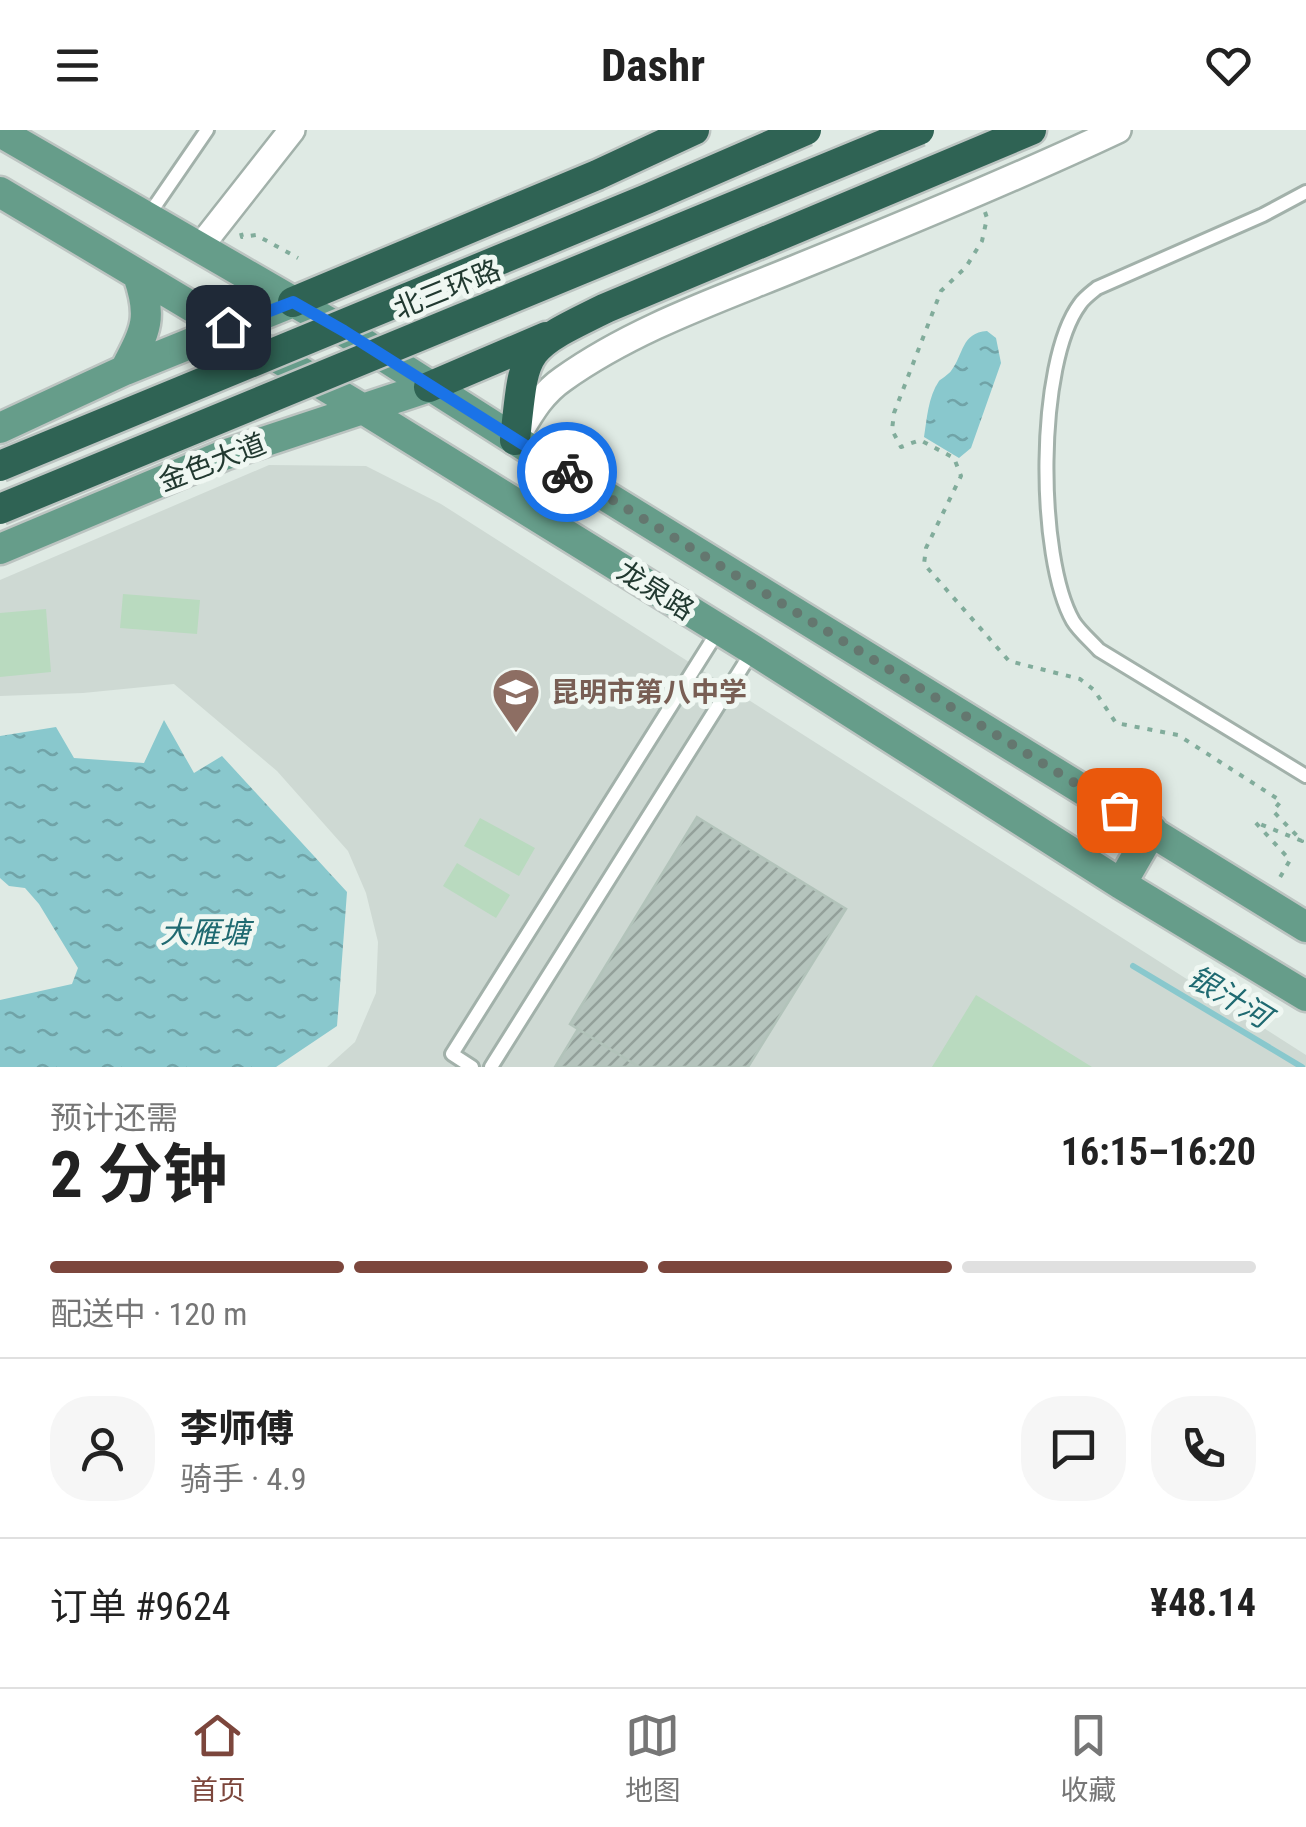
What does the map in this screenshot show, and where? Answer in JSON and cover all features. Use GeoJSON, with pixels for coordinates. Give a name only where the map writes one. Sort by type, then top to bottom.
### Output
{"type":"FeatureCollection","features":[{"type":"Feature","properties":{"kind":"highway"},"geometry":{"type":"LineString","coordinates":[[293,302],[596,176],[694,130]]}},
{"type":"Feature","properties":{"kind":"highway","name":"北三环路"},"geometry":{"type":"LineString","coordinates":[[0,466],[647,200],[806,130]]}},
{"type":"Feature","properties":{"kind":"highway","name":"北三环路"},"geometry":{"type":"LineString","coordinates":[[0,509],[919,130]]}},
{"type":"Feature","properties":{"kind":"highway"},"geometry":{"type":"LineString","coordinates":[[430,387],[606,308],[1031,130]]}},
{"type":"Feature","properties":{"kind":"highway"},"geometry":{"type":"LineString","coordinates":[[515,440],[522,371],[548,336]]}},
{"type":"Feature","properties":{"kind":"main road","name":"龙泉路"},"geometry":{"type":"LineString","coordinates":[[0,132],[344,331],[1306,928]]}},
{"type":"Feature","properties":{"kind":"main road","name":"龙泉路"},"geometry":{"type":"LineString","coordinates":[[0,192],[363,409],[1306,996]]}},
{"type":"Feature","properties":{"kind":"main road"},"geometry":{"type":"LineString","coordinates":[[125,370],[143,336],[148,304],[138,274]]}},
{"type":"Feature","properties":{"kind":"main road"},"geometry":{"type":"LineString","coordinates":[[9,424],[125,370],[293,302]]}},
{"type":"Feature","properties":{"kind":"main road","name":"金色大道"},"geometry":{"type":"LineString","coordinates":[[0,549],[224,455],[430,387]]}},
{"type":"Feature","properties":{"kind":"main road"},"geometry":{"type":"LineString","coordinates":[[9,424],[53,429],[76,456],[80,492],[62,522]]}},
{"type":"Feature","properties":{"kind":"main road"},"geometry":{"type":"LineString","coordinates":[[1121,884],[1152,830]]}},
{"type":"Feature","properties":{"kind":"street"},"geometry":{"type":"LineString","coordinates":[[200,246],[292,130]]}},
{"type":"Feature","properties":{"kind":"street"},"geometry":{"type":"LineString","coordinates":[[515,440],[540,398],[562,379],[603,355],[681,315],[977,194],[1118,130]]}},
{"type":"Feature","properties":{"kind":"lane"},"geometry":{"type":"LineString","coordinates":[[148,216],[207,130]]}},
{"type":"Feature","properties":{"kind":"lane"},"geometry":{"type":"LineString","coordinates":[[1306,192],[1097,288],[1080,304],[1067,330],[1048,408],[1045,473],[1055,564],[1073,622],[1099,650],[1306,776]]}},
{"type":"Feature","properties":{"kind":"lane"},"geometry":{"type":"LineString","coordinates":[[472,1067],[452,1054],[720,629]]}},
{"type":"Feature","properties":{"kind":"lane"},"geometry":{"type":"LineString","coordinates":[[491,1067],[753,650]]}},
{"type":"Feature","properties":{"kind":"path"},"geometry":{"type":"LineString","coordinates":[[977,194],[988,218],[982,241],[966,267],[942,290],[894,414],[892,430],[902,447],[920,440],[954,458],[961,476],[926,548],[924,564],[1009,661],[1080,679],[1094,690],[1116,723],[1178,734],[1281,801],[1273,811],[1302,841],[1255,822],[1290,860],[1266,902]]}},
{"type":"Feature","properties":{"kind":"path"},"geometry":{"type":"LineString","coordinates":[[242,237],[256,236],[298,258]]}},
{"type":"Feature","properties":{"kind":"shaded area","name":"昆明市第八中学"},"geometry":{"type":"Polygon","coordinates":[[[269,465],[366,466],[441,504],[1306,1055],[1306,1067],[327,1067],[355,1042],[376,993],[378,942],[366,893],[348,851],[277,771],[174,684],[0,696],[0,580],[269,465]]]}},
{"type":"Feature","properties":{"kind":"green space"},"geometry":{"type":"Polygon","coordinates":[[[123,594],[200,600],[197,634],[120,628],[123,594]]]}},
{"type":"Feature","properties":{"kind":"green space"},"geometry":{"type":"Polygon","coordinates":[[[46,609],[51,672],[0,677],[0,613],[46,609]]]}},
{"type":"Feature","properties":{"kind":"green space"},"geometry":{"type":"Polygon","coordinates":[[[480,818],[535,848],[519,876],[464,846],[480,818]]]}},
{"type":"Feature","properties":{"kind":"green space"},"geometry":{"type":"Polygon","coordinates":[[[457,863],[510,895],[496,918],[443,886],[457,863]]]}},
{"type":"Feature","properties":{"kind":"green space"},"geometry":{"type":"Polygon","coordinates":[[[976,995],[1092,1067],[932,1067],[976,995]]]}},
{"type":"Feature","properties":{"kind":"water"},"geometry":{"type":"Polygon","coordinates":[[[987,331],[996,338],[1001,363],[971,448],[959,458],[924,437],[928,408],[935,387],[951,371],[968,340],[987,331]]]}},
{"type":"Feature","properties":{"kind":"water","name":"大雁塘"},"geometry":{"type":"Polygon","coordinates":[[[164,720],[194,773],[222,756],[347,892],[337,1026],[276,1067],[0,1067],[0,1000],[72,984],[78,968],[39,904],[25,888],[9,886],[0,878],[0,736],[56,727],[74,758],[144,763],[164,720]]]}},
{"type":"Feature","properties":{"kind":"building"},"geometry":{"type":"Polygon","coordinates":[[[697,817],[846,909],[748,1067],[639,1067],[570,1024],[697,817]]]}},
{"type":"Feature","properties":{"kind":"building"},"geometry":{"type":"Polygon","coordinates":[[[578,1029],[639,1067],[555,1067],[578,1029]]]}},
{"type":"Feature","properties":{"kind":"waterway","name":"银汁河"},"geometry":{"type":"LineString","coordinates":[[1133,966],[1302,1067]]}},
{"type":"Feature","properties":{"kind":"way so far"},"geometry":{"type":"LineString","coordinates":[[567,472],[1119,810]]}},
{"type":"Feature","properties":{"kind":"place","name":"昆明市第八中学"},"geometry":{"type":"Point","coordinates":[516,734]}},
{"type":"Feature","properties":{"kind":"route"},"geometry":{"type":"LineString","coordinates":[[228,327],[293,302],[567,472]]}}]}
